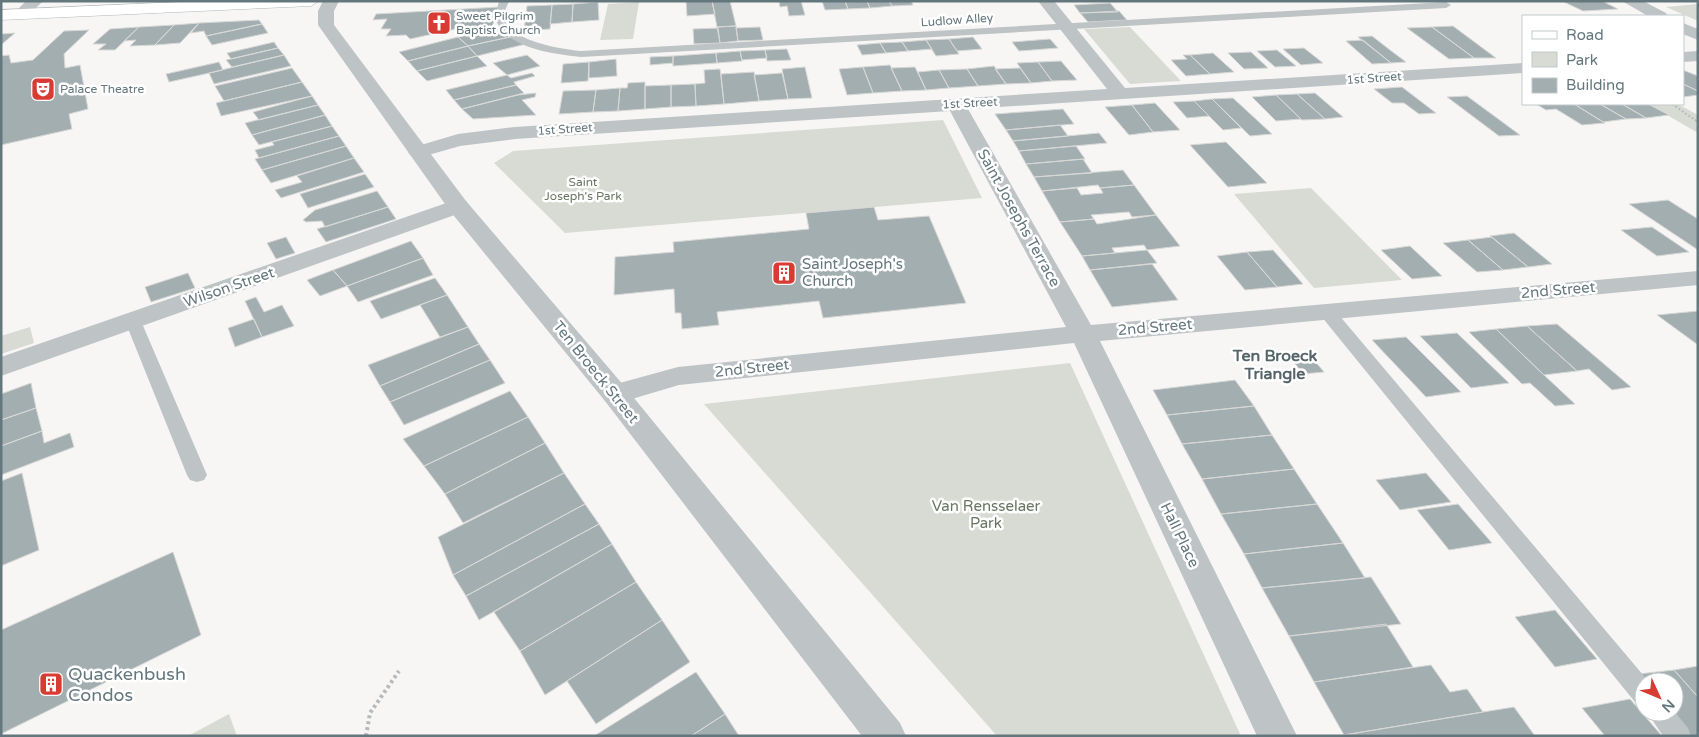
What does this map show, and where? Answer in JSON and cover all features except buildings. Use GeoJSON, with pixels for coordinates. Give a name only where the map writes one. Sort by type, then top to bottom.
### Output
{"type":"FeatureCollection","features":[{"type":"Feature","properties":{"kind":"main road"},"geometry":{"type":"LineString","coordinates":[[1,15],[311,1]]}},
{"type":"Feature","properties":{"kind":"street"},"geometry":{"type":"LineString","coordinates":[[21,14],[35,1]]}},
{"type":"Feature","properties":{"kind":"street","name":"Ten Broeck Street"},"geometry":{"type":"LineString","coordinates":[[331,1],[326,12],[326,25],[458,206],[615,394],[886,736]]}},
{"type":"Feature","properties":{"kind":"street"},"geometry":{"type":"LineString","coordinates":[[1046,1],[1121,95]]}},
{"type":"Feature","properties":{"kind":"street"},"geometry":{"type":"LineString","coordinates":[[1630,1],[1658,15]]}},
{"type":"Feature","properties":{"kind":"street"},"geometry":{"type":"LineString","coordinates":[[1684,29],[1698,36]]}},
{"type":"Feature","properties":{"kind":"street"},"geometry":{"type":"LineString","coordinates":[[1684,57],[1698,56]]}},
{"type":"Feature","properties":{"kind":"street","name":"1st Street"},"geometry":{"type":"LineString","coordinates":[[418,152],[458,140],[515,133],[955,103],[1121,95],[1522,68]]}},
{"type":"Feature","properties":{"kind":"street","name":"Saint Josephs Terrace"},"geometry":{"type":"LineString","coordinates":[[955,103],[1083,334]]}},
{"type":"Feature","properties":{"kind":"street","name":"Wilson Street"},"geometry":{"type":"LineString","coordinates":[[1,367],[458,206]]}},
{"type":"Feature","properties":{"kind":"street","name":"2nd Street"},"geometry":{"type":"LineString","coordinates":[[615,394],[678,376],[1083,334],[1698,278]]}},
{"type":"Feature","properties":{"kind":"street","name":"Hall Place"},"geometry":{"type":"LineString","coordinates":[[1083,334],[1277,736]]}},
{"type":"Feature","properties":{"kind":"lane","name":"Ludlow Alley"},"geometry":{"type":"LineString","coordinates":[[504,1],[499,15],[504,28],[524,40],[560,52],[581,54],[1446,5]]}},
{"type":"Feature","properties":{"kind":"lane"},"geometry":{"type":"LineString","coordinates":[[1327,312],[1634,682]]}},
{"type":"Feature","properties":{"kind":"lane"},"geometry":{"type":"LineString","coordinates":[[133,321],[197,475]]}},
{"type":"Feature","properties":{"kind":"lane"},"geometry":{"type":"LineString","coordinates":[[1667,722],[1679,736]]}},
{"type":"Feature","properties":{"kind":"path"},"geometry":{"type":"LineString","coordinates":[[1673,105],[1698,122]]}},
{"type":"Feature","properties":{"kind":"path"},"geometry":{"type":"LineString","coordinates":[[366,736],[370,713],[399,671]]}},
{"type":"Feature","properties":{"kind":"green space"},"geometry":{"type":"Polygon","coordinates":[[[639,2],[633,39],[600,40],[608,4],[639,2]]]}},
{"type":"Feature","properties":{"kind":"green space"},"geometry":{"type":"Polygon","coordinates":[[[1698,4],[1698,21],[1666,7],[1698,4]]]}},
{"type":"Feature","properties":{"kind":"green space"},"geometry":{"type":"Polygon","coordinates":[[[1130,27],[1181,81],[1130,84],[1084,29],[1130,27]]]}},
{"type":"Feature","properties":{"kind":"green space"},"geometry":{"type":"Polygon","coordinates":[[[1650,105],[1680,105],[1698,115],[1698,133],[1650,105]]]}},
{"type":"Feature","properties":{"kind":"green space","name":"Saint Joseph's Park"},"geometry":{"type":"Polygon","coordinates":[[[943,120],[982,198],[565,233],[494,163],[513,151],[943,120]]]}},
{"type":"Feature","properties":{"kind":"green space"},"geometry":{"type":"Polygon","coordinates":[[[1311,188],[1402,280],[1314,288],[1234,194],[1311,188]]]}},
{"type":"Feature","properties":{"kind":"green space"},"geometry":{"type":"Polygon","coordinates":[[[30,327],[34,343],[1,354],[1,336],[30,327]]]}},
{"type":"Feature","properties":{"kind":"green space","name":"Van Rensselaer Park"},"geometry":{"type":"Polygon","coordinates":[[[1070,363],[1241,736],[997,736],[704,404],[1070,363]]]}},
{"type":"Feature","properties":{"kind":"green space"},"geometry":{"type":"Polygon","coordinates":[[[229,714],[237,736],[188,736],[229,714]]]}},
{"type":"Feature","properties":{"kind":"place","name":"Sweet Pilgrim Baptist Church"},"geometry":{"type":"Point","coordinates":[439,23]}},
{"type":"Feature","properties":{"kind":"place","name":"Palace Theatre"},"geometry":{"type":"Point","coordinates":[43,89]}},
{"type":"Feature","properties":{"kind":"place","name":"Saint Joseph's Church"},"geometry":{"type":"Point","coordinates":[784,273]}},
{"type":"Feature","properties":{"kind":"place","name":"Quackenbush Condos"},"geometry":{"type":"Point","coordinates":[51,684]}},
{"type":"Feature","properties":{"kind":"district","name":"Ten Broeck Triangle"},"geometry":{"type":"Point","coordinates":[1275,365]}}]}
